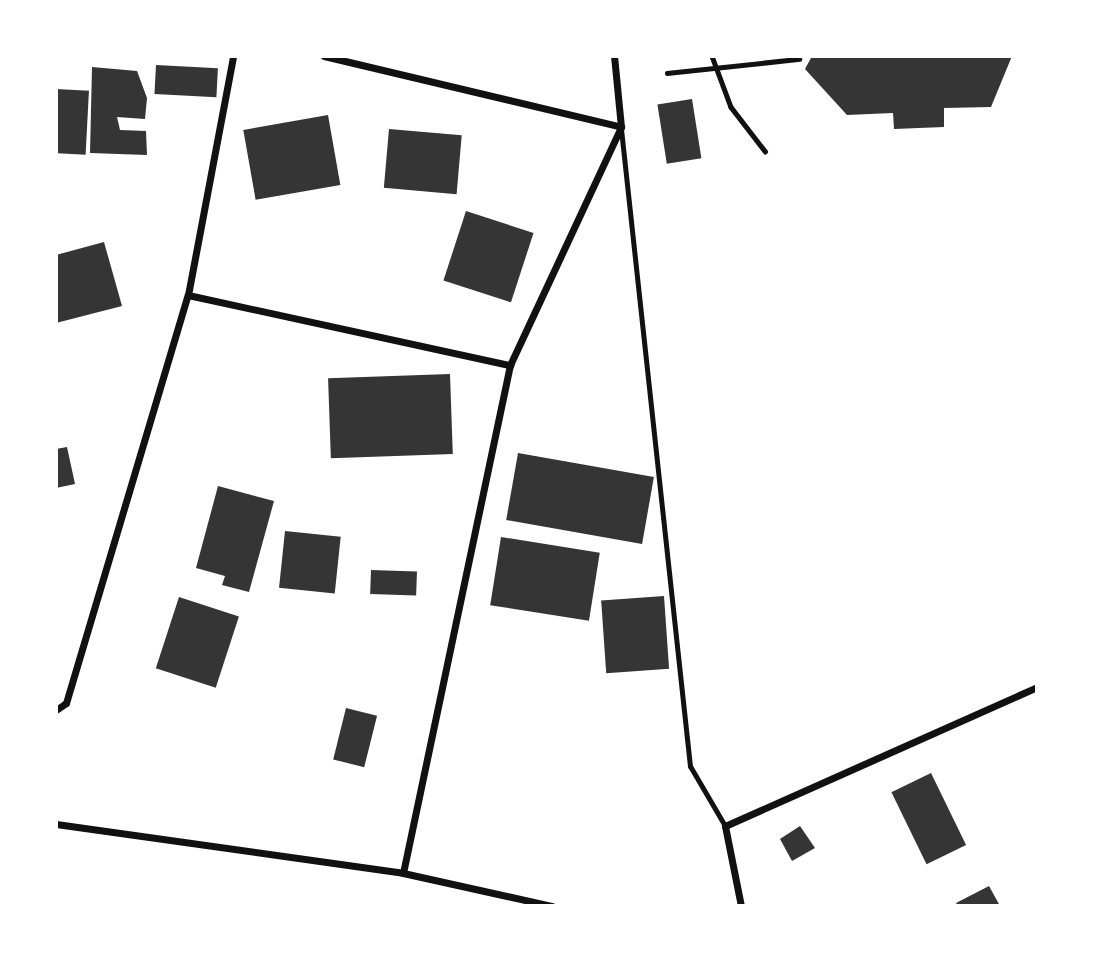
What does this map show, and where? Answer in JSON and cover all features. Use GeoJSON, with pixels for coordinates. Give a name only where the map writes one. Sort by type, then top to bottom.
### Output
{"type":"FeatureCollection","features":[{"type":"Feature","properties":{"kind":"street"},"geometry":{"type":"LineString","coordinates":[[56,710],[66,703],[188,295],[233,56]]}},
{"type":"Feature","properties":{"kind":"street"},"geometry":{"type":"LineString","coordinates":[[324,56],[621,127]]}},
{"type":"Feature","properties":{"kind":"street"},"geometry":{"type":"LineString","coordinates":[[403,873],[510,365],[621,127],[614,56]]}},
{"type":"Feature","properties":{"kind":"street"},"geometry":{"type":"LineString","coordinates":[[188,295],[510,365]]}},
{"type":"Feature","properties":{"kind":"street"},"geometry":{"type":"LineString","coordinates":[[741,906],[725,826],[1037,687]]}},
{"type":"Feature","properties":{"kind":"street"},"geometry":{"type":"LineString","coordinates":[[56,824],[403,873],[552,906]]}},
{"type":"Feature","properties":{"kind":"lane"},"geometry":{"type":"LineString","coordinates":[[621,127],[690,766],[725,826]]}},
{"type":"Feature","properties":{"kind":"path"},"geometry":{"type":"LineString","coordinates":[[712,56],[731,107],[765,151]]}},
{"type":"Feature","properties":{"kind":"path"},"geometry":{"type":"LineString","coordinates":[[667,72],[799,59]]}},
{"type":"Feature","properties":{"kind":"building"},"geometry":{"type":"Polygon","coordinates":[[[812,56],[1012,56],[991,107],[944,108],[944,127],[894,129],[893,113],[847,115],[805,69],[812,56]]]}},
{"type":"Feature","properties":{"kind":"building"},"geometry":{"type":"Polygon","coordinates":[[[156,65],[218,68],[216,97],[154,94],[156,65]]]}},
{"type":"Feature","properties":{"kind":"building"},"geometry":{"type":"Polygon","coordinates":[[[92,67],[137,71],[147,98],[145,119],[117,117],[120,130],[146,131],[147,155],[90,153],[92,67]]]}},
{"type":"Feature","properties":{"kind":"building"},"geometry":{"type":"Polygon","coordinates":[[[56,89],[89,91],[86,155],[56,153],[56,89]]]}},
{"type":"Feature","properties":{"kind":"building"},"geometry":{"type":"Polygon","coordinates":[[[692,99],[701,158],[667,164],[657,104],[692,99]]]}},
{"type":"Feature","properties":{"kind":"building"},"geometry":{"type":"Polygon","coordinates":[[[328,115],[340,185],[256,200],[243,130],[328,115]]]}},
{"type":"Feature","properties":{"kind":"building"},"geometry":{"type":"Polygon","coordinates":[[[389,129],[462,135],[457,194],[384,188],[389,129]]]}},
{"type":"Feature","properties":{"kind":"building"},"geometry":{"type":"Polygon","coordinates":[[[466,211],[534,233],[511,302],[443,280],[466,211]]]}},
{"type":"Feature","properties":{"kind":"building"},"geometry":{"type":"Polygon","coordinates":[[[104,242],[122,306],[56,323],[56,255],[104,242]]]}},
{"type":"Feature","properties":{"kind":"building"},"geometry":{"type":"Polygon","coordinates":[[[450,374],[453,454],[331,458],[328,378],[450,374]]]}},
{"type":"Feature","properties":{"kind":"building"},"geometry":{"type":"Polygon","coordinates":[[[67,447],[75,484],[56,488],[56,449],[67,447]]]}},
{"type":"Feature","properties":{"kind":"building"},"geometry":{"type":"Polygon","coordinates":[[[518,453],[654,477],[642,544],[506,520],[518,453]]]}},
{"type":"Feature","properties":{"kind":"building"},"geometry":{"type":"Polygon","coordinates":[[[218,486],[274,501],[249,592],[222,585],[225,576],[196,568],[218,486]]]}},
{"type":"Feature","properties":{"kind":"building"},"geometry":{"type":"Polygon","coordinates":[[[285,531],[341,537],[335,594],[279,588],[285,531]]]}},
{"type":"Feature","properties":{"kind":"building"},"geometry":{"type":"Polygon","coordinates":[[[501,537],[600,553],[589,621],[490,605],[501,537]]]}},
{"type":"Feature","properties":{"kind":"building"},"geometry":{"type":"Polygon","coordinates":[[[371,570],[417,572],[416,596],[370,594],[371,570]]]}},
{"type":"Feature","properties":{"kind":"building"},"geometry":{"type":"Polygon","coordinates":[[[664,596],[669,669],[606,673],[601,600],[664,596]]]}},
{"type":"Feature","properties":{"kind":"building"},"geometry":{"type":"Polygon","coordinates":[[[179,597],[239,616],[216,688],[156,668],[179,597]]]}},
{"type":"Feature","properties":{"kind":"building"},"geometry":{"type":"Polygon","coordinates":[[[346,708],[377,716],[364,767],[333,759],[346,708]]]}},
{"type":"Feature","properties":{"kind":"building"},"geometry":{"type":"Polygon","coordinates":[[[931,773],[966,845],[927,864],[891,792],[931,773]]]}},
{"type":"Feature","properties":{"kind":"building"},"geometry":{"type":"Polygon","coordinates":[[[800,826],[815,848],[792,861],[780,839],[800,826]]]}},
{"type":"Feature","properties":{"kind":"building"},"geometry":{"type":"Polygon","coordinates":[[[989,886],[1000,906],[958,906],[956,903],[989,886]]]}}]}
